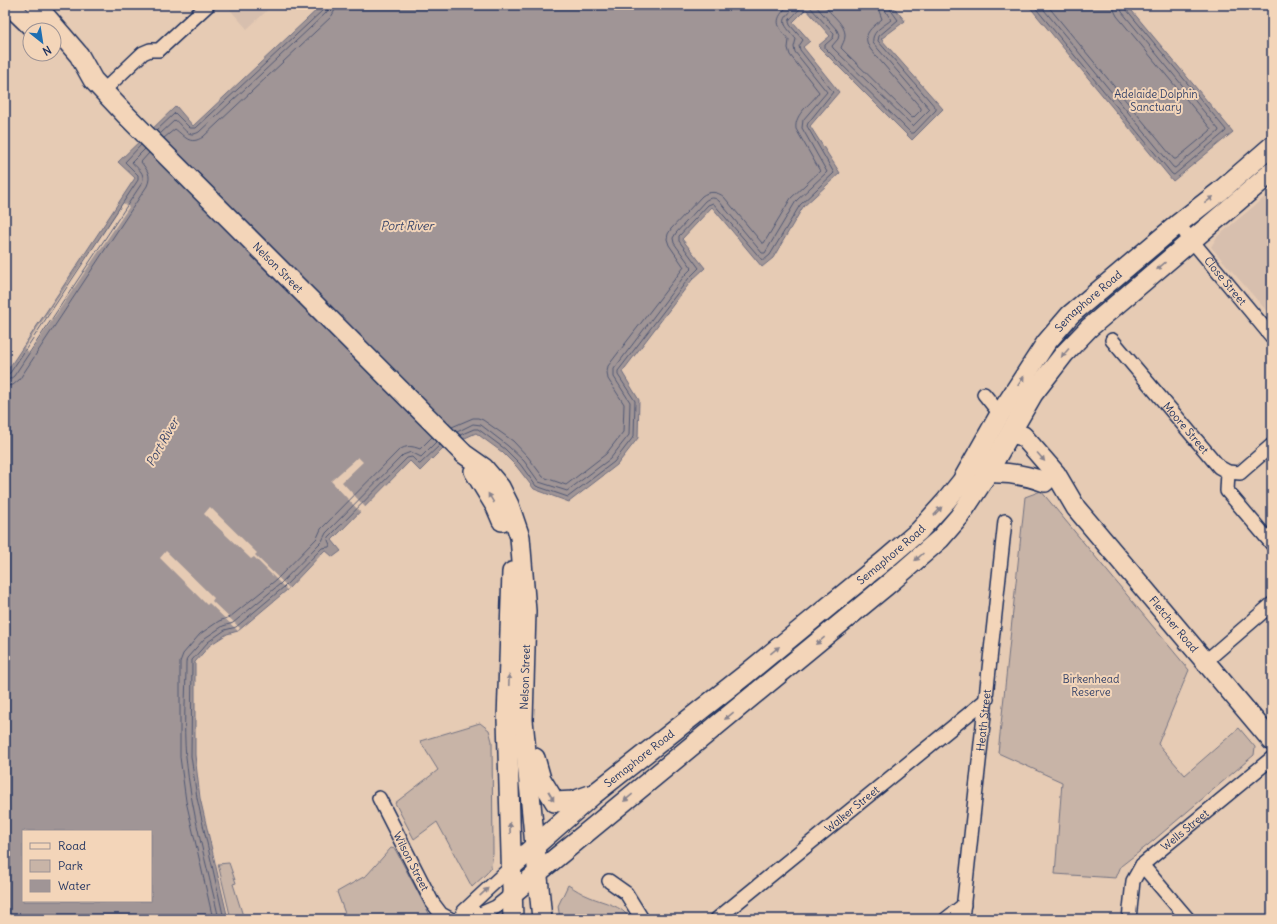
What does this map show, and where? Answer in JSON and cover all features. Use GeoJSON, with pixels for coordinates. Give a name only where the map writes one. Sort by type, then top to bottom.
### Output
{"type":"FeatureCollection","features":[{"type":"Feature","properties":{"kind":"main road"},"geometry":{"type":"LineString","coordinates":[[9,5],[27,22]]}},
{"type":"Feature","properties":{"kind":"main road","name":"Nelson Street"},"geometry":{"type":"LineString","coordinates":[[36,5],[79,55],[98,86]]}},
{"type":"Feature","properties":{"kind":"main road","name":"Nelson Street"},"geometry":{"type":"LineString","coordinates":[[62,55],[98,86],[464,454],[484,468],[500,487],[509,505],[520,537],[526,611],[524,720],[542,919]]}},
{"type":"Feature","properties":{"kind":"main road","name":"Semaphore Road"},"geometry":{"type":"LineString","coordinates":[[511,867],[594,794],[745,675],[884,562],[919,531],[962,481],[1000,414],[1046,343],[1070,315],[1178,224],[1220,192],[1272,146]]}},
{"type":"Feature","properties":{"kind":"main road","name":"Semaphore Road"},"geometry":{"type":"LineString","coordinates":[[512,894],[898,576],[940,539],[960,517],[1033,394],[1064,354],[1089,328],[1272,172]]}},
{"type":"Feature","properties":{"kind":"main road","name":"Fletcher Road"},"geometry":{"type":"LineString","coordinates":[[1000,414],[1011,433],[1013,444],[1045,482],[1076,508],[1272,741]]}},
{"type":"Feature","properties":{"kind":"main road","name":"Fletcher Road"},"geometry":{"type":"LineString","coordinates":[[1011,433],[1023,436],[1056,474],[1076,508]]}},
{"type":"Feature","properties":{"kind":"main road","name":"Nelson Street"},"geometry":{"type":"LineString","coordinates":[[464,454],[496,507],[504,524],[512,573],[507,719],[513,919]]}},
{"type":"Feature","properties":{"kind":"main road"},"geometry":{"type":"LineString","coordinates":[[987,473],[1002,472],[1032,477],[1045,482]]}},
{"type":"Feature","properties":{"kind":"main road"},"geometry":{"type":"LineString","coordinates":[[524,720],[541,779],[555,802],[573,801],[594,794]]}},
{"type":"Feature","properties":{"kind":"street"},"geometry":{"type":"LineString","coordinates":[[98,86],[143,54],[150,50],[159,50],[208,5]]}},
{"type":"Feature","properties":{"kind":"street","name":"Close Street"},"geometry":{"type":"LineString","coordinates":[[1178,224],[1272,337]]}},
{"type":"Feature","properties":{"kind":"street","name":"Moore Street"},"geometry":{"type":"LineString","coordinates":[[1112,340],[1219,467],[1228,472]]}},
{"type":"Feature","properties":{"kind":"street"},"geometry":{"type":"LineString","coordinates":[[984,394],[1000,414]]}},
{"type":"Feature","properties":{"kind":"street"},"geometry":{"type":"LineString","coordinates":[[1272,446],[1240,473],[1228,472],[1226,491],[1272,544]]}},
{"type":"Feature","properties":{"kind":"street","name":"Heath Street"},"geometry":{"type":"LineString","coordinates":[[962,919],[987,699],[1005,521]]}},
{"type":"Feature","properties":{"kind":"street"},"geometry":{"type":"LineString","coordinates":[[1206,661],[1272,604]]}},
{"type":"Feature","properties":{"kind":"street","name":"Walker Street"},"geometry":{"type":"LineString","coordinates":[[717,919],[987,699]]}},
{"type":"Feature","properties":{"kind":"street","name":"Wells Street"},"geometry":{"type":"LineString","coordinates":[[1129,919],[1133,881],[1142,865],[1272,758]]}},
{"type":"Feature","properties":{"kind":"street","name":"Wilson Street"},"geometry":{"type":"LineString","coordinates":[[379,798],[432,902],[441,914],[450,919]]}},
{"type":"Feature","properties":{"kind":"street"},"geometry":{"type":"LineString","coordinates":[[1142,865],[1188,919]]}},
{"type":"Feature","properties":{"kind":"street","name":"Semaphore Road"},"geometry":{"type":"LineString","coordinates":[[511,867],[464,911],[472,918],[496,907],[512,894]]}},
{"type":"Feature","properties":{"kind":"street"},"geometry":{"type":"LineString","coordinates":[[609,881],[626,893],[642,919]]}},
{"type":"Feature","properties":{"kind":"street"},"geometry":{"type":"LineString","coordinates":[[946,919],[964,905]]}},
{"type":"Feature","properties":{"kind":"shaded area"},"geometry":{"type":"Polygon","coordinates":[[[226,5],[273,5],[247,29],[226,5]]]}},
{"type":"Feature","properties":{"kind":"shaded area"},"geometry":{"type":"Polygon","coordinates":[[[1272,191],[1272,317],[1211,247],[1217,237],[1272,191]]]}},
{"type":"Feature","properties":{"kind":"green space","name":"Birkenhead Reserve"},"geometry":{"type":"Polygon","coordinates":[[[1041,491],[1189,670],[1158,744],[1185,775],[1239,728],[1255,747],[1254,755],[1121,866],[1116,878],[1055,874],[1062,782],[998,753],[1025,497],[1041,491]]]}},
{"type":"Feature","properties":{"kind":"green space"},"geometry":{"type":"Polygon","coordinates":[[[480,723],[489,730],[492,741],[493,853],[491,867],[487,873],[472,887],[437,822],[414,839],[395,803],[438,770],[420,741],[480,723]]]}},
{"type":"Feature","properties":{"kind":"green space"},"geometry":{"type":"Polygon","coordinates":[[[391,848],[395,849],[432,919],[347,919],[337,892],[367,875],[391,848]]]}},
{"type":"Feature","properties":{"kind":"green space"},"geometry":{"type":"Polygon","coordinates":[[[229,863],[236,883],[233,884],[244,919],[231,919],[218,864],[229,863]]]}},
{"type":"Feature","properties":{"kind":"green space"},"geometry":{"type":"Polygon","coordinates":[[[568,885],[587,896],[618,907],[627,914],[630,919],[560,919],[558,906],[568,885]]]}},
{"type":"Feature","properties":{"kind":"water","name":"Port River"},"geometry":{"type":"Polygon","coordinates":[[[322,5],[892,5],[905,21],[881,39],[943,109],[912,140],[818,46],[830,36],[806,9],[793,22],[810,41],[803,47],[839,92],[810,126],[840,173],[803,207],[773,258],[762,267],[712,207],[682,239],[705,268],[692,280],[622,372],[639,400],[638,438],[617,465],[569,502],[534,489],[517,467],[502,452],[476,433],[443,448],[420,471],[410,461],[332,540],[341,551],[333,557],[325,550],[287,590],[238,631],[227,634],[210,645],[195,662],[195,755],[200,798],[228,919],[5,919],[5,374],[135,178],[118,162],[176,106],[193,126],[322,5]]]}},
{"type":"Feature","properties":{"kind":"water","name":"Adelaide Dolphin Sanctuary"},"geometry":{"type":"Polygon","coordinates":[[[1028,5],[1127,5],[1233,132],[1173,181],[1028,5]]]}},
{"type":"Feature","properties":{"kind":"pier"},"geometry":{"type":"Polygon","coordinates":[[[123,203],[129,207],[30,353],[24,348],[123,203]]]}},
{"type":"Feature","properties":{"kind":"pier"},"geometry":{"type":"Polygon","coordinates":[[[358,457],[363,462],[342,482],[366,508],[361,513],[331,481],[358,457]]]}},
{"type":"Feature","properties":{"kind":"pier"},"geometry":{"type":"Polygon","coordinates":[[[210,507],[257,553],[255,555],[289,588],[287,590],[254,557],[251,559],[204,514],[210,507]]]}},
{"type":"Feature","properties":{"kind":"pier"},"geometry":{"type":"Polygon","coordinates":[[[166,551],[214,598],[212,601],[240,628],[238,631],[209,603],[207,605],[160,558],[166,551]]]}}]}
